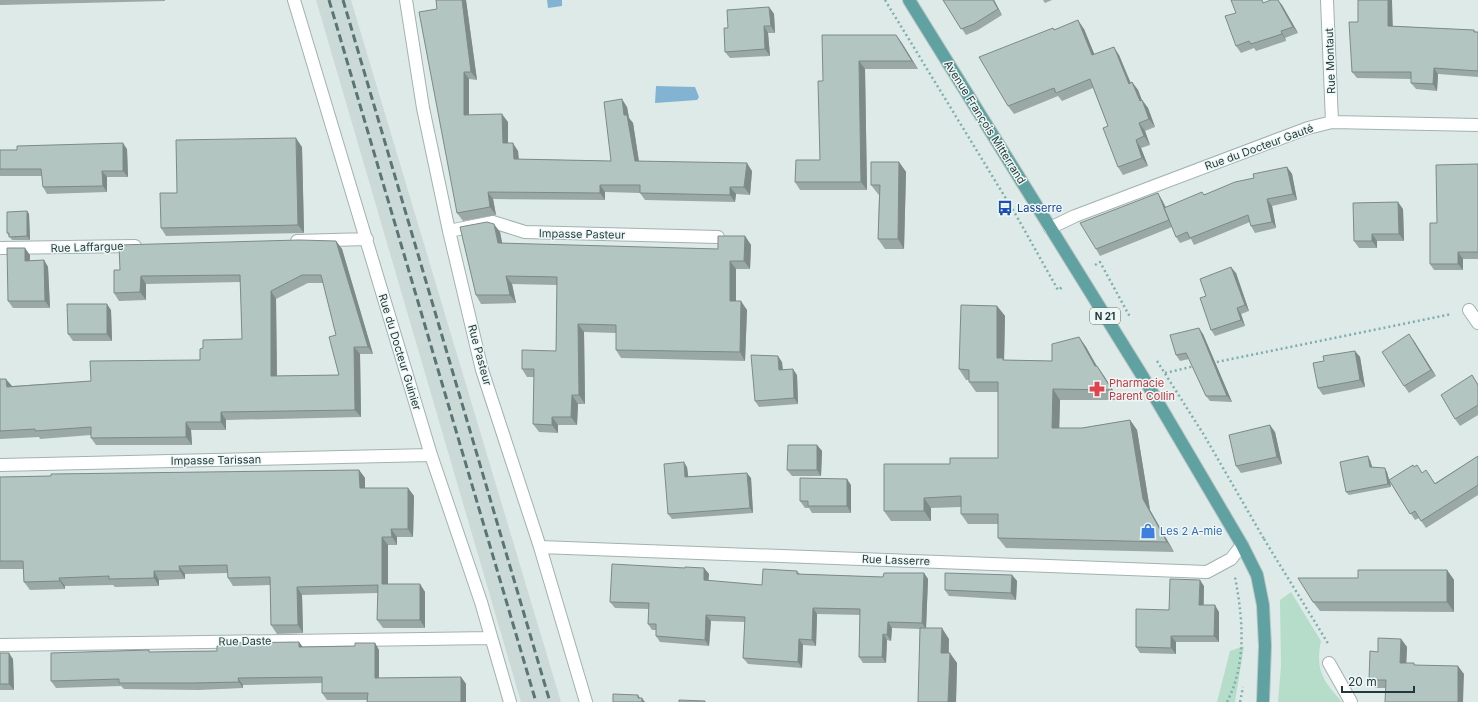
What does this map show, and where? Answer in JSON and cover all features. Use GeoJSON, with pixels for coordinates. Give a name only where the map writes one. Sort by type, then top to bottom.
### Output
{"type":"FeatureCollection","features":[{"type":"Feature","properties":{"kind":"main road","name":"Avenue François Mitterrand"},"geometry":{"type":"LineString","coordinates":[[910,0],[1143,377],[1242,545],[1258,581],[1263,605],[1265,646],[1263,702]]}},
{"type":"Feature","properties":{"kind":"street","name":"Rue du Docteur Guinier"},"geometry":{"type":"LineString","coordinates":[[294,0],[431,455],[491,638],[510,702]]}},
{"type":"Feature","properties":{"kind":"street","name":"Rue Pasteur"},"geometry":{"type":"LineString","coordinates":[[406,0],[423,108],[449,231],[482,370],[540,547],[586,702]]}},
{"type":"Feature","properties":{"kind":"street","name":"Rue Montaut"},"geometry":{"type":"LineString","coordinates":[[1327,0],[1332,122]]}},
{"type":"Feature","properties":{"kind":"street","name":"Rue du Docteur Gauté"},"geometry":{"type":"LineString","coordinates":[[1050,228],[1075,216],[1300,130],[1332,122],[1478,125]]}},
{"type":"Feature","properties":{"kind":"street","name":"Impasse Pasteur"},"geometry":{"type":"LineString","coordinates":[[449,231],[493,222],[525,232],[718,237]]}},
{"type":"Feature","properties":{"kind":"street"},"geometry":{"type":"LineString","coordinates":[[288,241],[367,239]]}},
{"type":"Feature","properties":{"kind":"street","name":"Rue Laffargue"},"geometry":{"type":"LineString","coordinates":[[0,248],[146,246]]}},
{"type":"Feature","properties":{"kind":"street"},"geometry":{"type":"LineString","coordinates":[[1469,310],[1478,323]]}},
{"type":"Feature","properties":{"kind":"street","name":"Impasse Tarissan"},"geometry":{"type":"LineString","coordinates":[[0,465],[431,455]]}},
{"type":"Feature","properties":{"kind":"street","name":"Rue Lasserre"},"geometry":{"type":"LineString","coordinates":[[540,547],[1207,572],[1231,559],[1242,545]]}},
{"type":"Feature","properties":{"kind":"street","name":"Rue Daste"},"geometry":{"type":"LineString","coordinates":[[0,645],[491,638]]}},
{"type":"Feature","properties":{"kind":"street"},"geometry":{"type":"LineString","coordinates":[[1329,663],[1351,702]]}},
{"type":"Feature","properties":{"kind":"path"},"geometry":{"type":"LineString","coordinates":[[1210,363],[1469,310]]}},
{"type":"Feature","properties":{"kind":"path"},"geometry":{"type":"LineString","coordinates":[[1143,377],[1202,365]]}},
{"type":"Feature","properties":{"kind":"path"},"geometry":{"type":"LineString","coordinates":[[1242,545],[1264,538],[1330,647]]}},
{"type":"Feature","properties":{"kind":"path"},"geometry":{"type":"LineString","coordinates":[[1227,702],[1233,690],[1241,654],[1242,610],[1231,559]]}},
{"type":"Feature","properties":{"kind":"shaded area"},"geometry":{"type":"Polygon","coordinates":[[[316,0],[351,0],[561,702],[521,702],[316,0]]]}},
{"type":"Feature","properties":{"kind":"green space"},"geometry":{"type":"Polygon","coordinates":[[[1291,592],[1321,641],[1319,660],[1322,674],[1330,688],[1342,702],[1278,702],[1281,666],[1280,600],[1291,592]]]}},
{"type":"Feature","properties":{"kind":"green space"},"geometry":{"type":"Polygon","coordinates":[[[1244,646],[1235,702],[1217,702],[1230,651],[1244,646]]]}},
{"type":"Feature","properties":{"kind":"water"},"geometry":{"type":"Polygon","coordinates":[[[547,0],[562,0],[562,6],[548,8],[547,0]]]}},
{"type":"Feature","properties":{"kind":"water"},"geometry":{"type":"Polygon","coordinates":[[[656,86],[695,87],[699,97],[697,100],[655,103],[656,86]]]}},
{"type":"Feature","properties":{"kind":"building"},"geometry":{"type":"Polygon","coordinates":[[[436,0],[462,0],[471,72],[464,72],[464,115],[502,114],[503,143],[513,143],[514,159],[611,161],[604,102],[622,99],[624,115],[627,115],[635,161],[747,163],[744,187],[730,187],[730,195],[640,193],[640,185],[600,185],[600,193],[488,192],[490,207],[457,213],[419,12],[437,9],[436,0]]]}},
{"type":"Feature","properties":{"kind":"building"},"geometry":{"type":"Polygon","coordinates":[[[943,0],[993,0],[998,9],[974,24],[961,29],[943,0]]]}},
{"type":"Feature","properties":{"kind":"building"},"geometry":{"type":"Polygon","coordinates":[[[1231,0],[1262,0],[1263,3],[1271,0],[1278,0],[1293,27],[1281,31],[1282,34],[1251,44],[1249,41],[1236,46],[1225,16],[1236,13],[1231,0]]]}},
{"type":"Feature","properties":{"kind":"building"},"geometry":{"type":"Polygon","coordinates":[[[1358,0],[1388,0],[1388,26],[1474,30],[1474,32],[1478,32],[1478,71],[1434,68],[1433,84],[1411,83],[1411,72],[1352,72],[1349,22],[1358,22],[1358,0]]]}},
{"type":"Feature","properties":{"kind":"building"},"geometry":{"type":"Polygon","coordinates":[[[769,7],[771,26],[764,26],[765,49],[725,52],[724,28],[728,28],[727,10],[769,7]]]}},
{"type":"Feature","properties":{"kind":"building"},"geometry":{"type":"Polygon","coordinates":[[[1078,20],[1092,55],[1114,47],[1129,84],[1132,82],[1140,101],[1142,100],[1149,119],[1139,123],[1144,136],[1136,140],[1142,158],[1118,167],[1103,128],[1108,126],[1090,79],[1056,93],[1054,88],[1008,106],[979,57],[1053,28],[1054,30],[1078,20]]]}},
{"type":"Feature","properties":{"kind":"building"},"geometry":{"type":"Polygon","coordinates":[[[822,35],[896,35],[912,61],[859,61],[861,182],[795,182],[796,160],[820,160],[818,81],[823,81],[822,35]]]}},
{"type":"Feature","properties":{"kind":"building"},"geometry":{"type":"Polygon","coordinates":[[[296,138],[298,225],[161,228],[160,193],[177,193],[176,140],[296,138]]]}},
{"type":"Feature","properties":{"kind":"building"},"geometry":{"type":"Polygon","coordinates":[[[123,143],[123,171],[102,171],[103,186],[43,187],[41,169],[0,169],[0,150],[17,150],[17,146],[123,143]]]}},
{"type":"Feature","properties":{"kind":"building"},"geometry":{"type":"Polygon","coordinates":[[[871,162],[899,162],[898,239],[878,239],[880,185],[871,185],[871,162]]]}},
{"type":"Feature","properties":{"kind":"building"},"geometry":{"type":"Polygon","coordinates":[[[1478,164],[1478,252],[1458,252],[1458,264],[1430,264],[1430,223],[1437,223],[1436,165],[1478,164]]]}},
{"type":"Feature","properties":{"kind":"building"},"geometry":{"type":"Polygon","coordinates":[[[1287,167],[1293,194],[1267,199],[1272,222],[1251,226],[1248,215],[1190,238],[1187,232],[1176,237],[1164,208],[1202,192],[1204,195],[1235,182],[1254,178],[1253,174],[1287,167]]]}},
{"type":"Feature","properties":{"kind":"building"},"geometry":{"type":"Polygon","coordinates":[[[1158,193],[1169,220],[1096,249],[1080,223],[1158,193]]]}},
{"type":"Feature","properties":{"kind":"building"},"geometry":{"type":"Polygon","coordinates":[[[1398,202],[1399,234],[1372,234],[1372,241],[1354,241],[1353,203],[1398,202]]]}},
{"type":"Feature","properties":{"kind":"building"},"geometry":{"type":"Polygon","coordinates":[[[27,211],[27,236],[9,237],[9,233],[7,233],[7,212],[27,211]]]}},
{"type":"Feature","properties":{"kind":"building"},"geometry":{"type":"Polygon","coordinates":[[[487,222],[494,224],[498,243],[718,249],[718,236],[745,236],[744,261],[730,261],[730,301],[741,301],[740,352],[616,350],[616,325],[578,324],[579,395],[572,395],[571,417],[552,417],[552,425],[533,424],[534,369],[522,369],[522,350],[556,351],[557,277],[506,276],[510,295],[476,295],[460,227],[487,222]]]}},
{"type":"Feature","properties":{"kind":"building"},"geometry":{"type":"Polygon","coordinates":[[[299,240],[336,241],[368,347],[354,347],[355,410],[221,412],[221,422],[186,422],[186,437],[91,438],[91,427],[35,431],[35,429],[0,431],[0,379],[6,379],[7,387],[91,381],[90,361],[200,360],[200,349],[203,348],[203,340],[242,339],[240,275],[141,276],[140,292],[114,293],[114,270],[120,270],[119,245],[299,240]],[[302,275],[271,291],[271,376],[339,375],[329,337],[336,335],[321,275],[302,275]]]}},
{"type":"Feature","properties":{"kind":"building"},"geometry":{"type":"Polygon","coordinates":[[[7,248],[25,248],[25,261],[44,260],[45,301],[8,301],[7,248]]]}},
{"type":"Feature","properties":{"kind":"building"},"geometry":{"type":"Polygon","coordinates":[[[1231,267],[1245,305],[1237,308],[1241,320],[1211,330],[1200,298],[1206,296],[1200,279],[1231,267]]]}},
{"type":"Feature","properties":{"kind":"building"},"geometry":{"type":"Polygon","coordinates":[[[67,304],[107,304],[107,334],[68,334],[67,304]]]}},
{"type":"Feature","properties":{"kind":"building"},"geometry":{"type":"Polygon","coordinates":[[[961,305],[997,306],[997,358],[1003,358],[1003,360],[1052,361],[1052,344],[1079,337],[1095,366],[1097,366],[1112,390],[1053,389],[1052,428],[1082,428],[1130,420],[1143,499],[1167,542],[998,538],[998,514],[961,514],[961,496],[924,498],[924,511],[884,511],[884,464],[950,464],[950,458],[998,458],[998,382],[969,382],[969,370],[959,369],[961,305]]]}},
{"type":"Feature","properties":{"kind":"building"},"geometry":{"type":"Polygon","coordinates":[[[1199,328],[1227,396],[1206,396],[1186,353],[1176,355],[1170,335],[1199,328]]]}},
{"type":"Feature","properties":{"kind":"building"},"geometry":{"type":"Polygon","coordinates":[[[1409,334],[1431,370],[1404,386],[1382,352],[1409,334]]]}},
{"type":"Feature","properties":{"kind":"building"},"geometry":{"type":"Polygon","coordinates":[[[1355,351],[1360,380],[1318,388],[1313,363],[1324,361],[1323,356],[1355,351]]]}},
{"type":"Feature","properties":{"kind":"building"},"geometry":{"type":"Polygon","coordinates":[[[751,355],[778,356],[779,370],[793,369],[794,398],[755,401],[751,355]]]}},
{"type":"Feature","properties":{"kind":"building"},"geometry":{"type":"Polygon","coordinates":[[[1472,375],[1478,385],[1478,405],[1455,419],[1441,395],[1472,375]]]}},
{"type":"Feature","properties":{"kind":"building"},"geometry":{"type":"Polygon","coordinates":[[[1270,425],[1277,457],[1236,466],[1229,435],[1270,425]]]}},
{"type":"Feature","properties":{"kind":"building"},"geometry":{"type":"Polygon","coordinates":[[[788,445],[817,445],[817,470],[787,470],[788,445]]]}},
{"type":"Feature","properties":{"kind":"building"},"geometry":{"type":"Polygon","coordinates":[[[1368,456],[1370,467],[1385,468],[1388,484],[1346,492],[1340,462],[1368,456]]]}},
{"type":"Feature","properties":{"kind":"building"},"geometry":{"type":"Polygon","coordinates":[[[1478,456],[1478,485],[1421,521],[1415,511],[1410,514],[1389,480],[1413,465],[1414,467],[1417,465],[1422,473],[1426,470],[1435,484],[1478,456]]]}},
{"type":"Feature","properties":{"kind":"building"},"geometry":{"type":"Polygon","coordinates":[[[684,462],[685,477],[747,473],[750,508],[668,514],[664,464],[684,462]]]}},
{"type":"Feature","properties":{"kind":"building"},"geometry":{"type":"Polygon","coordinates":[[[359,470],[360,488],[408,488],[408,529],[391,529],[392,537],[382,537],[382,584],[420,584],[420,620],[377,620],[378,585],[297,587],[298,625],[271,625],[270,577],[228,578],[227,565],[179,566],[180,571],[154,571],[154,578],[109,579],[109,576],[59,578],[60,581],[24,582],[23,561],[0,561],[0,477],[51,476],[51,474],[359,470]]]}},
{"type":"Feature","properties":{"kind":"building"},"geometry":{"type":"Polygon","coordinates":[[[800,478],[847,479],[847,506],[808,506],[808,501],[800,501],[800,478]]]}},
{"type":"Feature","properties":{"kind":"building"},"geometry":{"type":"Polygon","coordinates":[[[612,564],[704,568],[704,580],[762,585],[763,569],[797,571],[797,574],[883,577],[884,573],[924,573],[922,623],[888,622],[887,635],[883,634],[882,657],[859,657],[860,609],[813,608],[812,640],[799,639],[798,662],[743,658],[745,617],[706,615],[705,640],[656,636],[656,624],[648,624],[649,603],[610,602],[612,564]]]}},
{"type":"Feature","properties":{"kind":"building"},"geometry":{"type":"Polygon","coordinates":[[[1358,570],[1447,570],[1447,602],[1313,602],[1298,578],[1358,578],[1358,570]]]}},
{"type":"Feature","properties":{"kind":"building"},"geometry":{"type":"Polygon","coordinates":[[[945,573],[1012,575],[1011,593],[945,590],[945,573]]]}},
{"type":"Feature","properties":{"kind":"building"},"geometry":{"type":"Polygon","coordinates":[[[1170,579],[1200,580],[1199,605],[1215,605],[1214,636],[1171,636],[1171,648],[1136,647],[1136,609],[1169,610],[1170,579]]]}},
{"type":"Feature","properties":{"kind":"building"},"geometry":{"type":"Polygon","coordinates":[[[920,628],[942,628],[941,653],[950,653],[948,702],[918,702],[920,628]]]}},
{"type":"Feature","properties":{"kind":"building"},"geometry":{"type":"Polygon","coordinates":[[[1378,638],[1401,639],[1400,663],[1414,663],[1414,665],[1458,666],[1458,702],[1385,702],[1386,680],[1369,680],[1370,651],[1378,652],[1378,638]]]}},
{"type":"Feature","properties":{"kind":"building"},"geometry":{"type":"Polygon","coordinates":[[[299,642],[299,647],[355,646],[355,643],[375,643],[375,678],[461,677],[461,702],[367,702],[368,693],[322,693],[322,677],[238,678],[239,682],[194,683],[119,683],[119,679],[51,681],[51,653],[149,650],[149,652],[217,651],[217,646],[224,646],[224,643],[299,642]]]}},
{"type":"Feature","properties":{"kind":"building"},"geometry":{"type":"Polygon","coordinates":[[[0,653],[9,653],[9,684],[0,684],[0,653]]]}},
{"type":"Feature","properties":{"kind":"building"},"geometry":{"type":"Polygon","coordinates":[[[613,694],[638,695],[638,698],[642,698],[642,702],[613,702],[613,694]]]}},
{"type":"Feature","properties":{"kind":"building"},"geometry":{"type":"Polygon","coordinates":[[[679,700],[705,701],[705,702],[679,702],[679,700]]]}},
{"type":"Feature","properties":{"kind":"railway"},"geometry":{"type":"LineString","coordinates":[[329,0],[536,702]]}},
{"type":"Feature","properties":{"kind":"railway"},"geometry":{"type":"LineString","coordinates":[[343,0],[550,702]]}},
{"type":"Feature","properties":{"kind":"place","name":"Lasserre"},"geometry":{"type":"Point","coordinates":[1005,208]}},
{"type":"Feature","properties":{"kind":"place","name":"Pharmacie Parent Collin"},"geometry":{"type":"Point","coordinates":[1097,389]}},
{"type":"Feature","properties":{"kind":"place","name":"Les 2 A-mie"},"geometry":{"type":"Point","coordinates":[1148,531]}}]}
